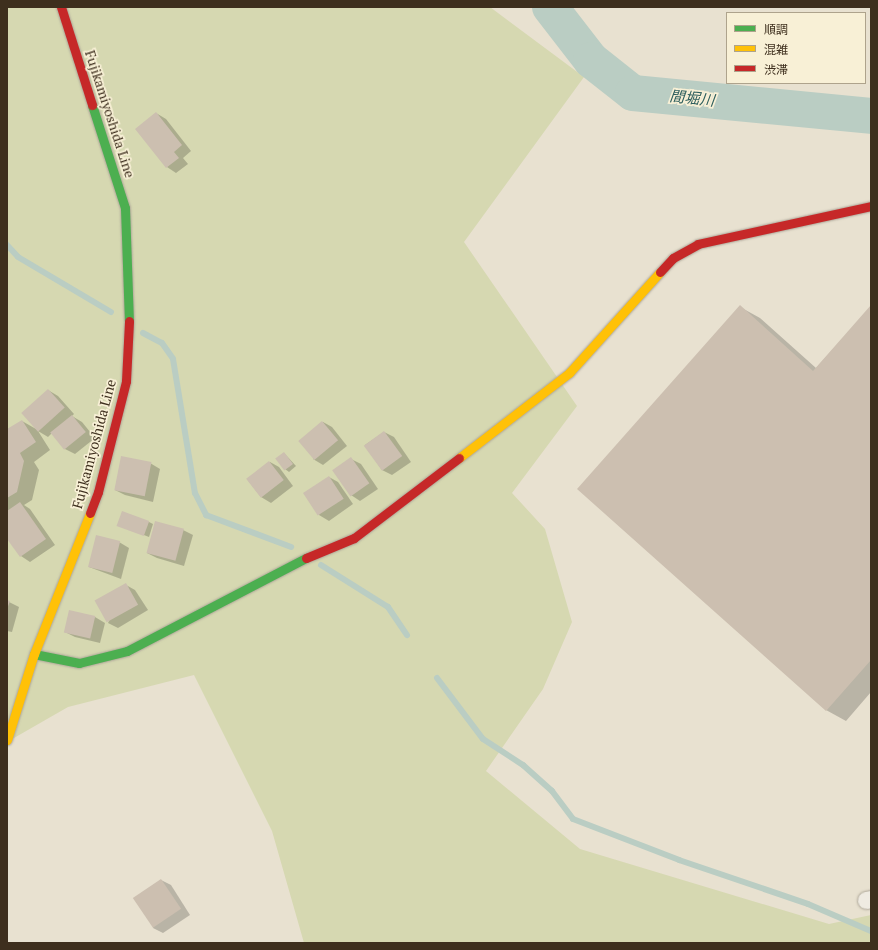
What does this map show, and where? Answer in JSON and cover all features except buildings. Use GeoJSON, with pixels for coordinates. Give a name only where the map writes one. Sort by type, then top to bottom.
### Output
{"type":"FeatureCollection","features":[{"type":"Feature","properties":{"kind":"street","name":"Fujikamiyoshida Line"},"geometry":{"type":"LineString","coordinates":[[7,740],[34,654],[98,492],[126,381],[128,350],[126,208],[61,7]]}},
{"type":"Feature","properties":{"kind":"street"},"geometry":{"type":"LineString","coordinates":[[34,654],[79,663],[127,651],[291,564],[354,538],[570,373],[673,258],[698,244],[871,206]]}},
{"type":"Feature","properties":{"kind":"green space"},"geometry":{"type":"Polygon","coordinates":[[[7,7],[490,7],[584,77],[464,242],[577,406],[512,493],[545,529],[572,622],[543,689],[486,771],[580,849],[829,924],[871,915],[871,943],[304,943],[272,831],[194,675],[68,707],[7,742],[7,7]]]}},
{"type":"Feature","properties":{"kind":"waterway","name":"間堀川"},"geometry":{"type":"LineString","coordinates":[[550,7],[591,60],[633,93],[871,116]]}},
{"type":"Feature","properties":{"kind":"waterway"},"geometry":{"type":"LineString","coordinates":[[7,245],[18,257],[111,312]]}},
{"type":"Feature","properties":{"kind":"waterway"},"geometry":{"type":"LineString","coordinates":[[143,333],[162,343],[173,359],[195,493],[206,515],[291,547]]}},
{"type":"Feature","properties":{"kind":"waterway"},"geometry":{"type":"LineString","coordinates":[[321,565],[388,607],[407,635]]}},
{"type":"Feature","properties":{"kind":"waterway"},"geometry":{"type":"LineString","coordinates":[[437,678],[483,739],[523,765],[552,791],[573,819],[679,860],[808,904],[871,931]]}},
{"type":"Feature","properties":{"kind":"traffic: fast"},"geometry":{"type":"LineString","coordinates":[[92,105],[125,208],[129,321]]}},
{"type":"Feature","properties":{"kind":"traffic: fast"},"geometry":{"type":"LineString","coordinates":[[34,654],[79,663],[127,651],[306,558]]}},
{"type":"Feature","properties":{"kind":"traffic: slow"},"geometry":{"type":"LineString","coordinates":[[459,458],[569,373],[660,272]]}},
{"type":"Feature","properties":{"kind":"traffic: slow"},"geometry":{"type":"LineString","coordinates":[[7,740],[34,654],[90,513]]}},
{"type":"Feature","properties":{"kind":"traffic: jam"},"geometry":{"type":"LineString","coordinates":[[61,7],[92,105]]}},
{"type":"Feature","properties":{"kind":"traffic: jam"},"geometry":{"type":"LineString","coordinates":[[660,272],[673,258],[698,244],[871,206]]}},
{"type":"Feature","properties":{"kind":"traffic: jam"},"geometry":{"type":"LineString","coordinates":[[90,513],[98,492],[126,381],[129,321]]}},
{"type":"Feature","properties":{"kind":"traffic: jam"},"geometry":{"type":"LineString","coordinates":[[306,558],[354,538],[459,458]]}}]}
